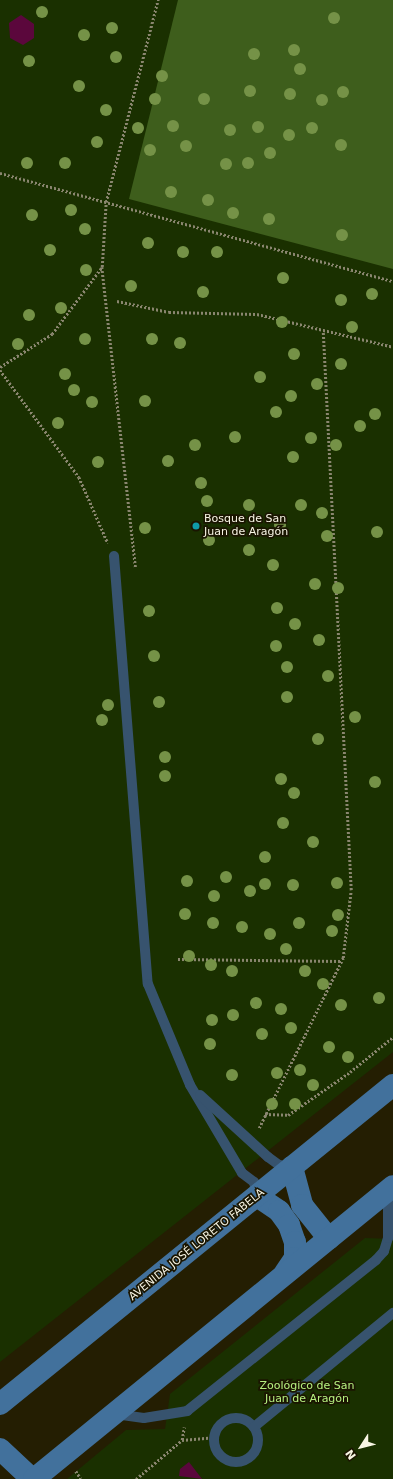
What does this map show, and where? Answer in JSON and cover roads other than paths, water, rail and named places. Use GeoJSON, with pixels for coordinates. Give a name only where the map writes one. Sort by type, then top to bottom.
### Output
{"type":"FeatureCollection","features":[{"type":"Feature","properties":{"kind":"main road","name":"AVENIDA JOSÉ LORETO FABELA"},"geometry":{"type":"LineString","coordinates":[[0,1404],[393,1085]]}},
{"type":"Feature","properties":{"kind":"main road"},"geometry":{"type":"LineString","coordinates":[[292,1167],[302,1205],[329,1239]]}},
{"type":"Feature","properties":{"kind":"main road"},"geometry":{"type":"LineString","coordinates":[[0,1449],[33,1479],[390,1188]]}},
{"type":"Feature","properties":{"kind":"main road"},"geometry":{"type":"LineString","coordinates":[[257,1196],[279,1211],[295,1242],[295,1258],[283,1276]]}},
{"type":"Feature","properties":{"kind":"lane"},"geometry":{"type":"LineString","coordinates":[[114,556],[148,984],[190,1085],[242,1173],[254,1182],[257,1196]]}},
{"type":"Feature","properties":{"kind":"lane"},"geometry":{"type":"LineString","coordinates":[[190,1085],[268,1157],[279,1165],[292,1167]]}},
{"type":"Feature","properties":{"kind":"lane"},"geometry":{"type":"LineString","coordinates":[[113,1414],[144,1418],[187,1411],[370,1265],[384,1250],[388,1238],[390,1188]]}},
{"type":"Feature","properties":{"kind":"lane"},"geometry":{"type":"LineString","coordinates":[[254,1426],[393,1313]]}},
{"type":"Feature","properties":{"kind":"lane"},"geometry":{"type":"LineString","coordinates":[[230,1419],[243,1419],[254,1426],[258,1442],[251,1456],[244,1460],[228,1461],[221,1456],[214,1437],[220,1425],[230,1419]]}},
{"type":"Feature","properties":{"kind":"place","name":"Bosque de San Juan de Aragón"},"geometry":{"type":"Point","coordinates":[196,526]}},
{"type":"Feature","properties":{"kind":"park label","name":"Zoológico de San Juan de Aragón"},"geometry":{"type":"Point","coordinates":[307,1393]}}]}
